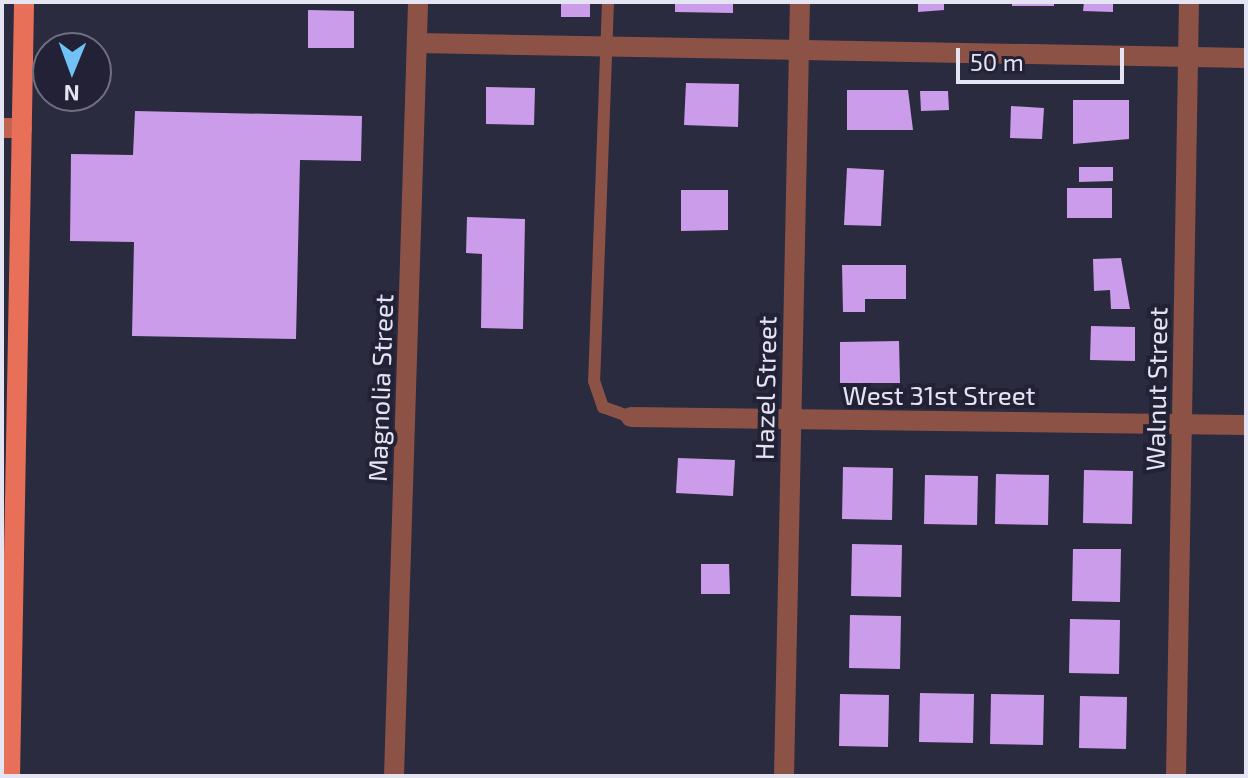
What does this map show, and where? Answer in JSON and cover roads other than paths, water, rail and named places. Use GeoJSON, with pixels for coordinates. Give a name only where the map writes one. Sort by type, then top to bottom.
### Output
{"type":"FeatureCollection","features":[{"type":"Feature","properties":{"kind":"main road"},"geometry":{"type":"LineString","coordinates":[[10,776],[7,704],[12,128],[24,2]]}},
{"type":"Feature","properties":{"kind":"street","name":"Magnolia Street"},"geometry":{"type":"LineString","coordinates":[[394,776],[418,2]]}},
{"type":"Feature","properties":{"kind":"street","name":"Hazel Street"},"geometry":{"type":"LineString","coordinates":[[784,776],[800,2]]}},
{"type":"Feature","properties":{"kind":"street","name":"Walnut Street"},"geometry":{"type":"LineString","coordinates":[[1176,776],[1189,2]]}},
{"type":"Feature","properties":{"kind":"street"},"geometry":{"type":"LineString","coordinates":[[418,43],[1246,58]]}},
{"type":"Feature","properties":{"kind":"street","name":"West 31st Street"},"geometry":{"type":"LineString","coordinates":[[631,417],[1246,425]]}},
{"type":"Feature","properties":{"kind":"lane"},"geometry":{"type":"LineString","coordinates":[[608,2],[594,381],[603,407],[631,417]]}}]}
